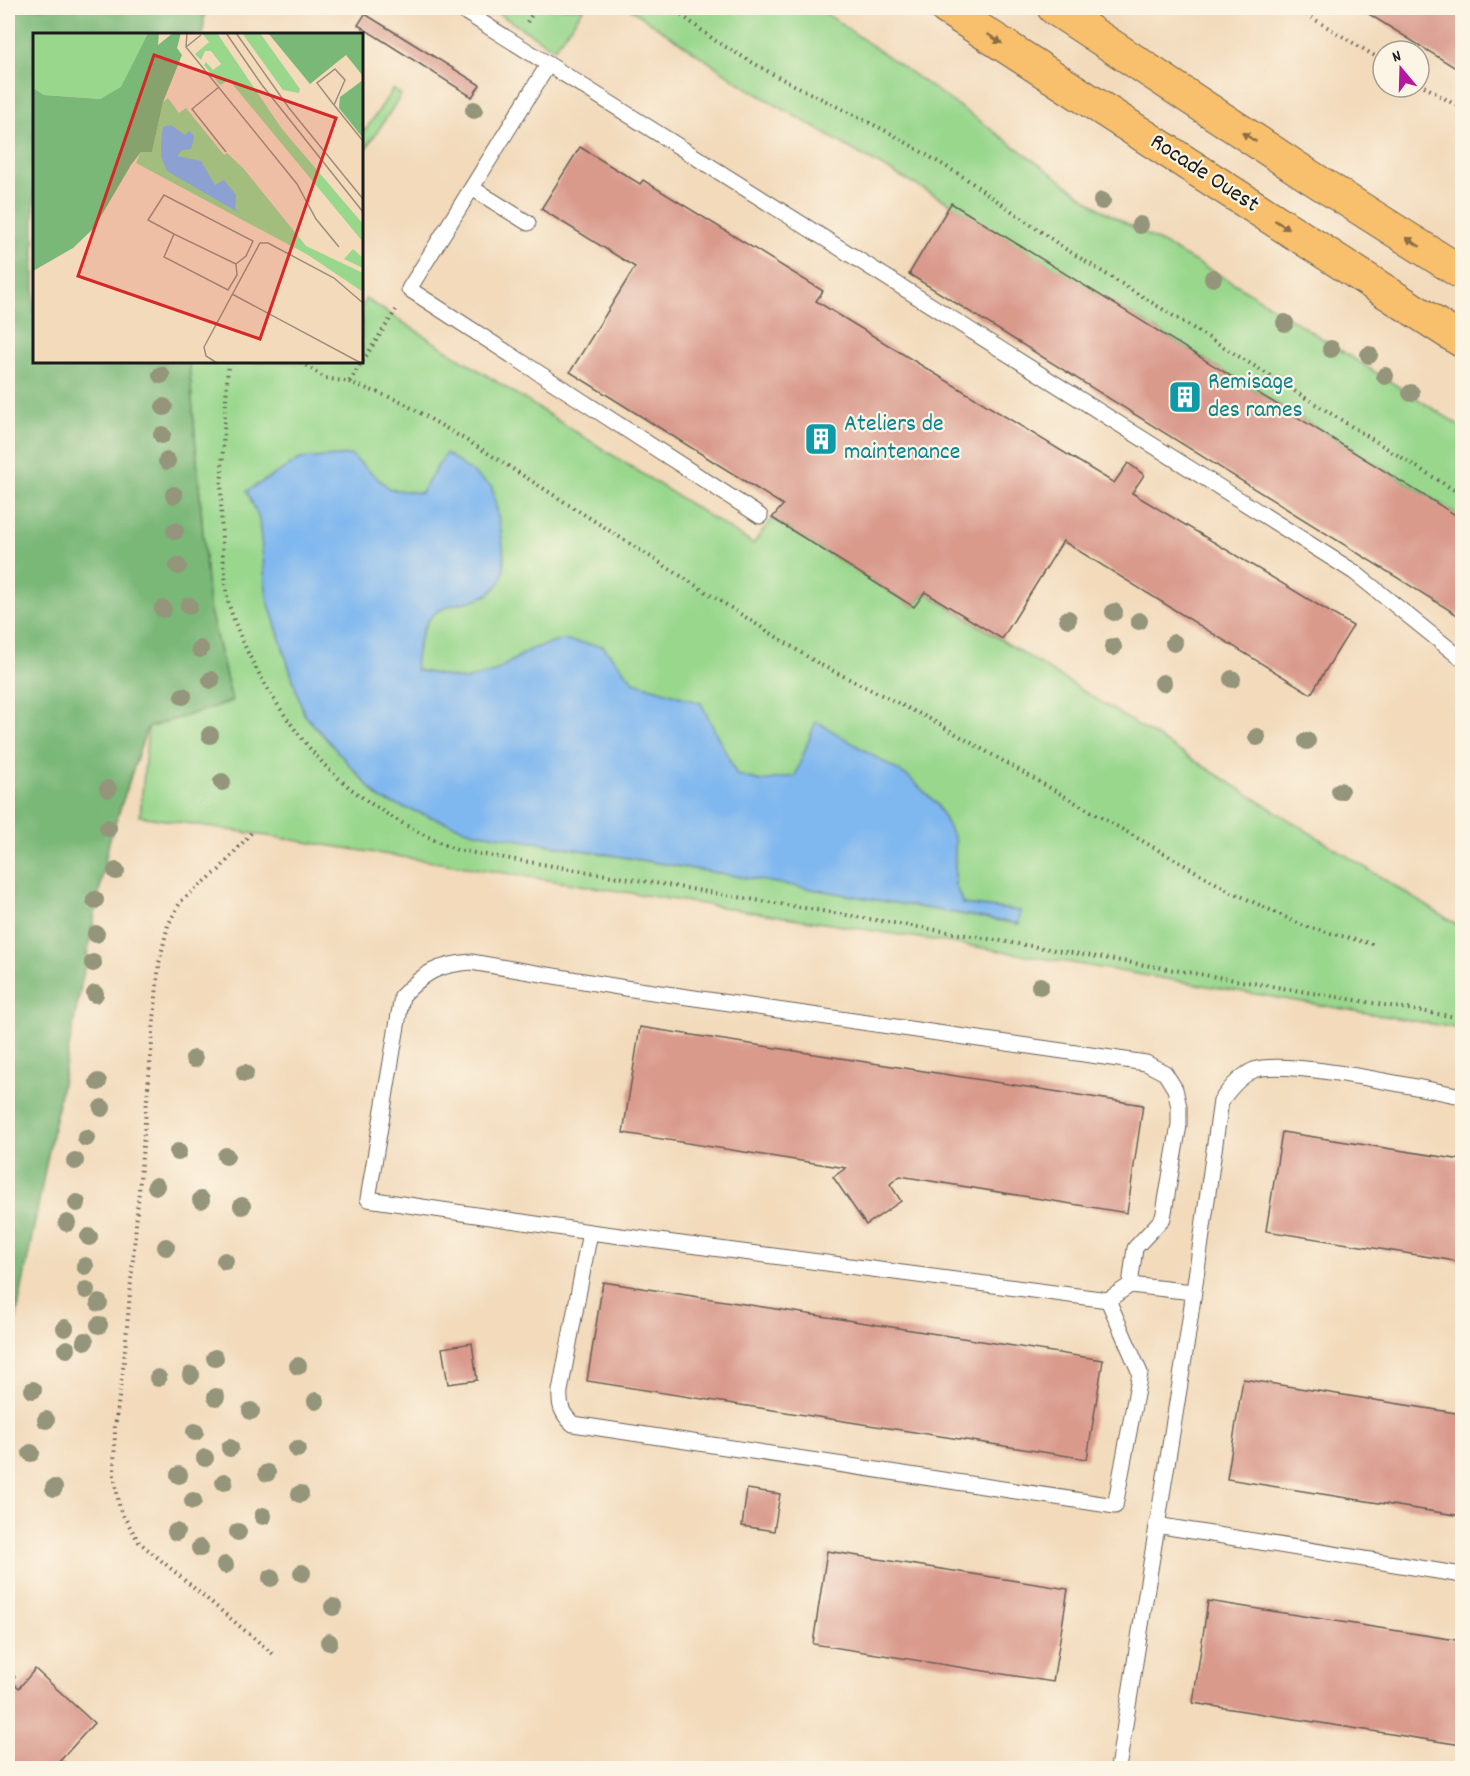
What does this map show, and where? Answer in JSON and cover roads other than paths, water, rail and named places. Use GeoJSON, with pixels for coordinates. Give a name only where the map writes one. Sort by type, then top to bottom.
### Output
{"type":"FeatureCollection","features":[{"type":"Feature","properties":{"kind":"highway","name":"Rocade Ouest"},"geometry":{"type":"LineString","coordinates":[[946,8],[1462,341]]}},
{"type":"Feature","properties":{"kind":"highway"},"geometry":{"type":"LineString","coordinates":[[1054,8],[1309,176],[1462,273]]}},
{"type":"Feature","properties":{"kind":"lane"},"geometry":{"type":"LineString","coordinates":[[459,8],[1354,572],[1462,659]]}},
{"type":"Feature","properties":{"kind":"lane"},"geometry":{"type":"LineString","coordinates":[[548,65],[409,289],[760,516]]}},
{"type":"Feature","properties":{"kind":"lane"},"geometry":{"type":"LineString","coordinates":[[472,188],[528,223]]}},
{"type":"Feature","properties":{"kind":"lane"},"geometry":{"type":"LineString","coordinates":[[1130,1285],[1135,1248],[1162,1218],[1179,1125],[1179,1107],[1175,1089],[1165,1073],[1146,1063],[637,989],[471,962],[445,964],[422,975],[402,996],[395,1024],[368,1199],[590,1232],[1108,1300],[1130,1285],[1193,1292]]}},
{"type":"Feature","properties":{"kind":"lane"},"geometry":{"type":"LineString","coordinates":[[1118,1768],[1221,1101],[1233,1084],[1255,1070],[1284,1066],[1462,1096]]}},
{"type":"Feature","properties":{"kind":"lane"},"geometry":{"type":"LineString","coordinates":[[590,1232],[560,1397],[563,1415],[573,1424],[1115,1506],[1140,1373],[1108,1300]]}},
{"type":"Feature","properties":{"kind":"lane"},"geometry":{"type":"LineString","coordinates":[[1156,1525],[1462,1575]]}},
{"type":"Feature","properties":{"kind":"water"},"geometry":{"type":"Polygon","coordinates":[[[446,453],[492,487],[502,536],[503,574],[500,582],[491,592],[480,598],[444,608],[434,614],[425,625],[419,643],[416,670],[465,680],[494,672],[531,649],[562,640],[603,646],[634,682],[701,703],[737,775],[761,781],[795,776],[816,721],[909,777],[937,804],[955,840],[955,884],[963,904],[1020,911],[1019,924],[474,832],[380,799],[304,714],[267,598],[259,519],[247,491],[300,459],[351,455],[390,489],[421,493],[446,453]]]}},
{"type":"Feature","properties":{"kind":"place","name":"Remisage des rames"},"geometry":{"type":"Point","coordinates":[1185,397]}},
{"type":"Feature","properties":{"kind":"place","name":"Ateliers de maintenance"},"geometry":{"type":"Point","coordinates":[821,439]}}]}
